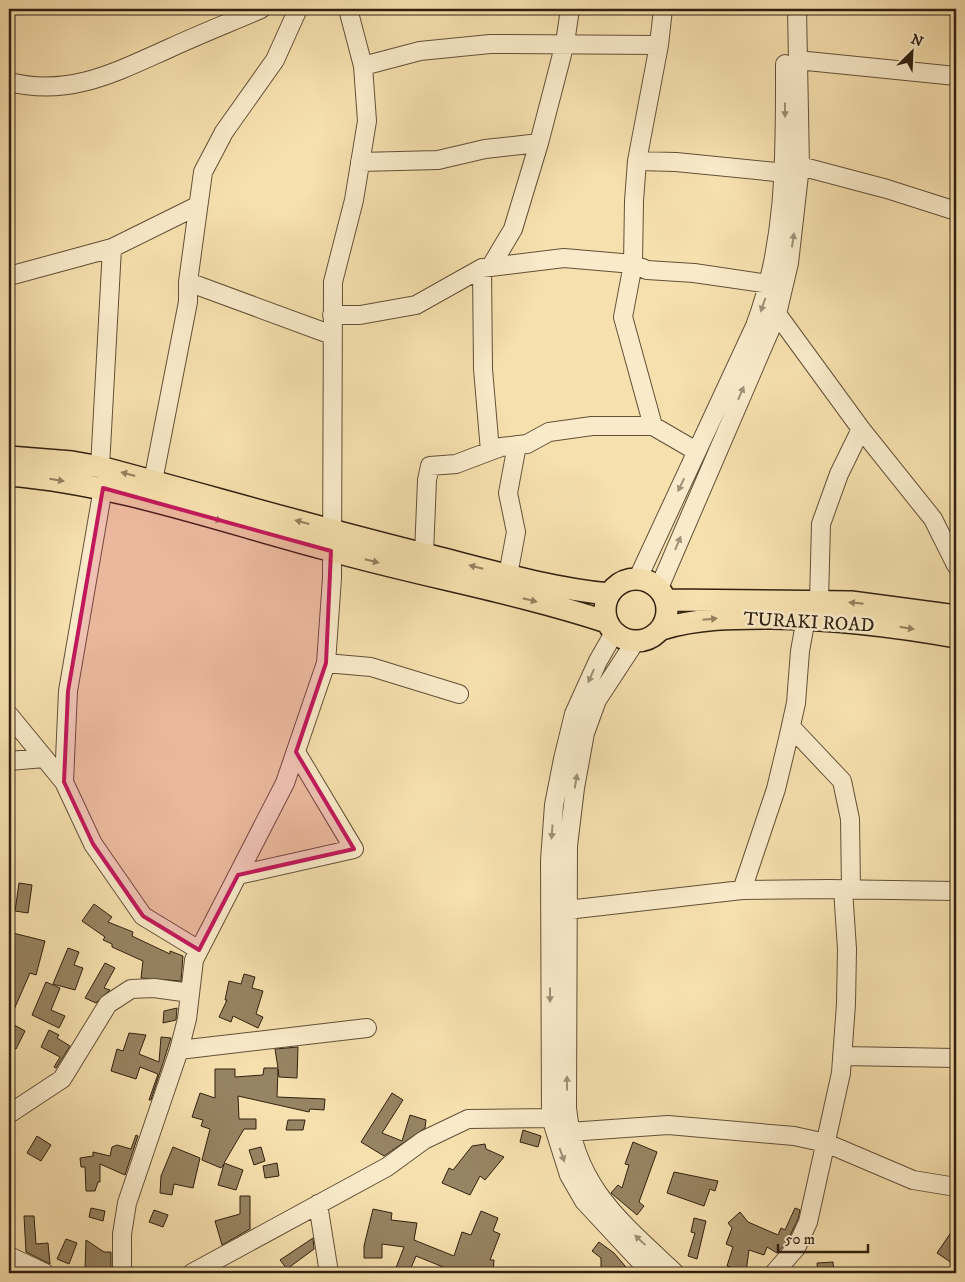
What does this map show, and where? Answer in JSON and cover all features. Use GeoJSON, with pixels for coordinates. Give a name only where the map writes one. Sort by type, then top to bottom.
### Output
{"type":"FeatureCollection","features":[{"type":"Feature","properties":{"kind":"main road"},"geometry":{"type":"LineString","coordinates":[[9,457],[72,462],[100,467],[153,481],[332,541],[566,608],[610,627],[635,642],[650,639],[662,629],[668,615],[663,594],[649,581],[638,578],[621,582],[609,594],[604,608],[610,627]]}},
{"type":"Feature","properties":{"kind":"main road"},"geometry":{"type":"LineString","coordinates":[[9,475],[51,479],[103,488],[332,541],[424,554],[579,591],[609,594]]}},
{"type":"Feature","properties":{"kind":"main road"},"geometry":{"type":"LineString","coordinates":[[663,594],[851,602],[956,616]]}},
{"type":"Feature","properties":{"kind":"main road","name":"TURAKI ROAD"},"geometry":{"type":"LineString","coordinates":[[662,629],[685,622],[730,618],[806,618],[905,628],[956,637]]}},
{"type":"Feature","properties":{"kind":"street"},"geometry":{"type":"LineString","coordinates":[[9,82],[23,85],[68,85],[103,78],[261,9]]}},
{"type":"Feature","properties":{"kind":"street"},"geometry":{"type":"LineString","coordinates":[[153,481],[188,302],[188,282],[203,172],[224,132],[275,60],[298,9]]}},
{"type":"Feature","properties":{"kind":"street"},"geometry":{"type":"LineString","coordinates":[[122,1273],[122,1234],[127,1202],[179,1050],[187,1019],[194,960],[285,784],[326,664],[332,578],[332,315],[334,282],[345,243],[367,121],[363,66],[348,9]]}},
{"type":"Feature","properties":{"kind":"street"},"geometry":{"type":"LineString","coordinates":[[490,451],[483,369],[486,267],[513,229],[539,143],[565,43],[570,9]]}},
{"type":"Feature","properties":{"kind":"street"},"geometry":{"type":"LineString","coordinates":[[653,426],[623,317],[633,264],[637,161],[659,44],[663,9]]}},
{"type":"Feature","properties":{"kind":"street"},"geometry":{"type":"LineString","coordinates":[[638,578],[755,326],[769,284],[793,169],[785,9]]}},
{"type":"Feature","properties":{"kind":"street"},"geometry":{"type":"LineString","coordinates":[[663,594],[777,314],[789,263],[797,60],[797,9]]}},
{"type":"Feature","properties":{"kind":"street"},"geometry":{"type":"LineString","coordinates":[[363,66],[420,51],[490,44],[659,44]]}},
{"type":"Feature","properties":{"kind":"street"},"geometry":{"type":"LineString","coordinates":[[797,60],[956,76]]}},
{"type":"Feature","properties":{"kind":"street"},"geometry":{"type":"LineString","coordinates":[[360,162],[438,160],[485,149],[539,143]]}},
{"type":"Feature","properties":{"kind":"street"},"geometry":{"type":"LineString","coordinates":[[637,161],[793,169],[887,189],[956,212]]}},
{"type":"Feature","properties":{"kind":"street"},"geometry":{"type":"LineString","coordinates":[[9,276],[112,248],[197,206]]}},
{"type":"Feature","properties":{"kind":"street"},"geometry":{"type":"LineString","coordinates":[[100,467],[112,248]]}},
{"type":"Feature","properties":{"kind":"street"},"geometry":{"type":"LineString","coordinates":[[332,315],[360,315],[416,306],[486,267],[564,258],[633,264],[647,270],[694,273],[769,284]]}},
{"type":"Feature","properties":{"kind":"street"},"geometry":{"type":"LineString","coordinates":[[188,282],[332,335]]}},
{"type":"Feature","properties":{"kind":"street"},"geometry":{"type":"LineString","coordinates":[[777,314],[861,429],[933,519],[956,565]]}},
{"type":"Feature","properties":{"kind":"street"},"geometry":{"type":"LineString","coordinates":[[424,554],[427,480],[430,466],[456,464],[490,451],[527,444],[549,432],[592,426],[653,426],[696,452]]}},
{"type":"Feature","properties":{"kind":"street"},"geometry":{"type":"LineString","coordinates":[[818,601],[821,524],[839,474],[861,429]]}},
{"type":"Feature","properties":{"kind":"street"},"geometry":{"type":"LineString","coordinates":[[508,575],[516,532],[508,493],[517,445]]}},
{"type":"Feature","properties":{"kind":"street"},"geometry":{"type":"LineString","coordinates":[[64,782],[68,690],[103,488]]}},
{"type":"Feature","properties":{"kind":"street"},"geometry":{"type":"LineString","coordinates":[[742,890],[776,789],[791,727],[796,703],[800,651],[806,618]]}},
{"type":"Feature","properties":{"kind":"street"},"geometry":{"type":"LineString","coordinates":[[610,627],[598,661],[574,714],[562,759],[554,805],[550,860],[551,1118],[569,1175],[584,1201],[651,1273]]}},
{"type":"Feature","properties":{"kind":"street"},"geometry":{"type":"LineString","coordinates":[[635,642],[597,700],[586,733],[575,788],[568,846],[567,1108],[569,1132],[579,1162],[603,1201],[622,1224],[675,1273]]}},
{"type":"Feature","properties":{"kind":"street"},"geometry":{"type":"LineString","coordinates":[[326,664],[371,667],[459,694]]}},
{"type":"Feature","properties":{"kind":"street"},"geometry":{"type":"LineString","coordinates":[[9,715],[64,782],[93,844],[143,916],[199,950]]}},
{"type":"Feature","properties":{"kind":"street"},"geometry":{"type":"LineString","coordinates":[[774,1273],[796,1248],[808,1222],[826,1143],[842,1056],[846,986],[850,819],[842,781],[791,727]]}},
{"type":"Feature","properties":{"kind":"street"},"geometry":{"type":"LineString","coordinates":[[238,874],[354,849],[296,752]]}},
{"type":"Feature","properties":{"kind":"street"},"geometry":{"type":"LineString","coordinates":[[9,761],[44,758]]}},
{"type":"Feature","properties":{"kind":"street"},"geometry":{"type":"LineString","coordinates":[[567,910],[742,890],[956,891]]}},
{"type":"Feature","properties":{"kind":"street"},"geometry":{"type":"LineString","coordinates":[[9,1114],[62,1079],[108,1004],[131,989],[154,988],[190,993]]}},
{"type":"Feature","properties":{"kind":"street"},"geometry":{"type":"LineString","coordinates":[[179,1050],[367,1028]]}},
{"type":"Feature","properties":{"kind":"street"},"geometry":{"type":"LineString","coordinates":[[842,1056],[956,1058]]}},
{"type":"Feature","properties":{"kind":"street"},"geometry":{"type":"LineString","coordinates":[[192,1273],[215,1267],[318,1204],[387,1167],[424,1140],[468,1119],[551,1118]]}},
{"type":"Feature","properties":{"kind":"street"},"geometry":{"type":"LineString","coordinates":[[569,1132],[668,1126],[794,1136],[826,1143],[913,1180],[956,1187]]}},
{"type":"Feature","properties":{"kind":"street"},"geometry":{"type":"LineString","coordinates":[[318,1204],[329,1273]]}},
{"type":"Feature","properties":{"kind":"street"},"geometry":{"type":"LineString","coordinates":[[9,1256],[45,1273]]}},
{"type":"Feature","properties":{"kind":"highlighted area"},"geometry":{"type":"Polygon","coordinates":[[[103,488],[331,551],[326,663],[296,752],[354,849],[238,875],[199,950],[143,916],[93,844],[64,782],[68,691],[103,488]]]}},
{"type":"Feature","properties":{"kind":"building"},"geometry":{"type":"Polygon","coordinates":[[[19,883],[32,885],[28,913],[15,911],[19,883]]]}},
{"type":"Feature","properties":{"kind":"building"},"geometry":{"type":"Polygon","coordinates":[[[94,904],[112,917],[108,922],[133,932],[132,936],[170,954],[170,951],[183,956],[181,981],[141,978],[143,961],[112,947],[112,944],[103,940],[105,937],[82,921],[94,904]]]}},
{"type":"Feature","properties":{"kind":"building"},"geometry":{"type":"Polygon","coordinates":[[[9,932],[45,941],[36,975],[30,973],[9,1021],[9,932]]]}},
{"type":"Feature","properties":{"kind":"building"},"geometry":{"type":"Polygon","coordinates":[[[68,948],[79,952],[74,965],[83,968],[75,990],[53,984],[68,948]]]}},
{"type":"Feature","properties":{"kind":"building"},"geometry":{"type":"Polygon","coordinates":[[[105,963],[115,968],[104,988],[110,990],[96,1003],[85,998],[105,963]]]}},
{"type":"Feature","properties":{"kind":"building"},"geometry":{"type":"Polygon","coordinates":[[[244,974],[255,977],[252,988],[263,991],[256,1014],[263,1017],[258,1028],[233,1016],[231,1022],[219,1017],[227,1000],[225,1000],[229,981],[241,984],[244,974]]]}},
{"type":"Feature","properties":{"kind":"building"},"geometry":{"type":"Polygon","coordinates":[[[46,982],[60,988],[51,1010],[65,1016],[59,1028],[32,1015],[46,982]]]}},
{"type":"Feature","properties":{"kind":"building"},"geometry":{"type":"Polygon","coordinates":[[[177,1008],[176,1020],[163,1023],[164,1011],[177,1008]]]}},
{"type":"Feature","properties":{"kind":"building"},"geometry":{"type":"Polygon","coordinates":[[[9,1022],[25,1031],[16,1049],[9,1045],[9,1022]]]}},
{"type":"Feature","properties":{"kind":"building"},"geometry":{"type":"Polygon","coordinates":[[[49,1030],[59,1035],[57,1038],[70,1046],[56,1068],[54,1067],[60,1057],[41,1047],[49,1030]]]}},
{"type":"Feature","properties":{"kind":"building"},"geometry":{"type":"Polygon","coordinates":[[[129,1033],[146,1035],[139,1054],[159,1062],[161,1037],[171,1038],[151,1100],[149,1100],[158,1074],[140,1067],[136,1079],[111,1071],[117,1049],[123,1051],[129,1033]]]}},
{"type":"Feature","properties":{"kind":"building"},"geometry":{"type":"Polygon","coordinates":[[[298,1047],[297,1078],[279,1077],[278,1069],[277,1097],[325,1099],[324,1110],[310,1109],[309,1112],[238,1096],[239,1119],[256,1119],[256,1129],[244,1129],[224,1163],[243,1170],[236,1190],[218,1185],[224,1164],[221,1168],[202,1160],[210,1129],[201,1126],[203,1120],[192,1117],[200,1093],[215,1098],[215,1069],[235,1069],[235,1077],[263,1075],[264,1068],[278,1068],[275,1049],[298,1047]]]}},
{"type":"Feature","properties":{"kind":"building"},"geometry":{"type":"Polygon","coordinates":[[[392,1093],[403,1100],[382,1133],[402,1141],[410,1115],[426,1120],[425,1128],[384,1156],[361,1142],[392,1093]]]}},
{"type":"Feature","properties":{"kind":"building"},"geometry":{"type":"Polygon","coordinates":[[[288,1120],[305,1120],[303,1130],[286,1130],[288,1120]]]}},
{"type":"Feature","properties":{"kind":"building"},"geometry":{"type":"Polygon","coordinates":[[[523,1130],[541,1136],[538,1147],[520,1142],[523,1130]]]}},
{"type":"Feature","properties":{"kind":"building"},"geometry":{"type":"Polygon","coordinates":[[[136,1135],[138,1136],[125,1175],[100,1164],[100,1182],[98,1182],[95,1191],[86,1191],[85,1167],[81,1167],[80,1158],[93,1156],[93,1152],[110,1156],[112,1147],[117,1145],[131,1149],[136,1135]]]}},
{"type":"Feature","properties":{"kind":"building"},"geometry":{"type":"Polygon","coordinates":[[[37,1136],[51,1145],[41,1161],[27,1153],[37,1136]]]}},
{"type":"Feature","properties":{"kind":"building"},"geometry":{"type":"Polygon","coordinates":[[[633,1142],[657,1152],[639,1202],[644,1206],[637,1215],[611,1193],[618,1185],[622,1188],[629,1165],[625,1164],[633,1142]]]}},
{"type":"Feature","properties":{"kind":"building"},"geometry":{"type":"Polygon","coordinates":[[[485,1144],[486,1149],[504,1157],[485,1180],[480,1176],[470,1195],[442,1183],[449,1168],[453,1170],[472,1146],[485,1144]]]}},
{"type":"Feature","properties":{"kind":"building"},"geometry":{"type":"Polygon","coordinates":[[[173,1147],[200,1158],[193,1188],[174,1184],[172,1195],[160,1193],[161,1176],[173,1147]]]}},
{"type":"Feature","properties":{"kind":"building"},"geometry":{"type":"Polygon","coordinates":[[[261,1147],[265,1161],[254,1165],[249,1150],[261,1147]]]}},
{"type":"Feature","properties":{"kind":"building"},"geometry":{"type":"Polygon","coordinates":[[[277,1163],[279,1176],[265,1178],[263,1166],[277,1163]]]}},
{"type":"Feature","properties":{"kind":"building"},"geometry":{"type":"Polygon","coordinates":[[[674,1172],[718,1181],[715,1191],[710,1189],[704,1206],[667,1193],[674,1172]]]}},
{"type":"Feature","properties":{"kind":"building"},"geometry":{"type":"Polygon","coordinates":[[[240,1196],[250,1196],[250,1229],[222,1245],[215,1221],[240,1214],[240,1196]]]}},
{"type":"Feature","properties":{"kind":"building"},"geometry":{"type":"Polygon","coordinates":[[[91,1208],[105,1211],[103,1221],[89,1217],[91,1208]]]}},
{"type":"Feature","properties":{"kind":"building"},"geometry":{"type":"Polygon","coordinates":[[[795,1208],[800,1210],[798,1219],[787,1242],[777,1253],[767,1247],[764,1255],[749,1250],[746,1272],[727,1266],[733,1247],[726,1244],[732,1228],[728,1223],[740,1212],[748,1222],[778,1235],[781,1228],[785,1230],[795,1208]]]}},
{"type":"Feature","properties":{"kind":"building"},"geometry":{"type":"Polygon","coordinates":[[[373,1209],[392,1213],[391,1220],[417,1223],[414,1240],[454,1256],[462,1232],[471,1235],[481,1211],[498,1218],[493,1231],[500,1234],[490,1260],[494,1260],[493,1273],[445,1273],[448,1269],[416,1256],[409,1273],[394,1273],[404,1247],[382,1244],[382,1258],[364,1258],[364,1246],[373,1209]]]}},
{"type":"Feature","properties":{"kind":"building"},"geometry":{"type":"Polygon","coordinates":[[[154,1210],[168,1215],[163,1227],[149,1222],[154,1210]]]}},
{"type":"Feature","properties":{"kind":"building"},"geometry":{"type":"Polygon","coordinates":[[[24,1216],[34,1216],[36,1244],[48,1243],[50,1264],[26,1252],[24,1216]]]}},
{"type":"Feature","properties":{"kind":"building"},"geometry":{"type":"Polygon","coordinates":[[[694,1218],[706,1221],[697,1259],[688,1256],[695,1233],[691,1232],[694,1218]]]}},
{"type":"Feature","properties":{"kind":"building"},"geometry":{"type":"Polygon","coordinates":[[[956,1225],[956,1250],[954,1250],[952,1263],[937,1253],[956,1225]]]}},
{"type":"Feature","properties":{"kind":"building"},"geometry":{"type":"Polygon","coordinates":[[[313,1238],[314,1249],[287,1269],[280,1260],[313,1238]]]}},
{"type":"Feature","properties":{"kind":"building"},"geometry":{"type":"Polygon","coordinates":[[[66,1239],[77,1243],[69,1264],[57,1259],[66,1239]]]}},
{"type":"Feature","properties":{"kind":"building"},"geometry":{"type":"Polygon","coordinates":[[[86,1240],[104,1252],[111,1252],[111,1273],[85,1270],[86,1240]]]}},
{"type":"Feature","properties":{"kind":"building"},"geometry":{"type":"Polygon","coordinates":[[[599,1242],[614,1253],[631,1273],[601,1273],[601,1258],[592,1251],[599,1242]]]}},
{"type":"Feature","properties":{"kind":"building"},"geometry":{"type":"Polygon","coordinates":[[[833,1262],[834,1273],[818,1273],[817,1263],[833,1262]]]}}]}
